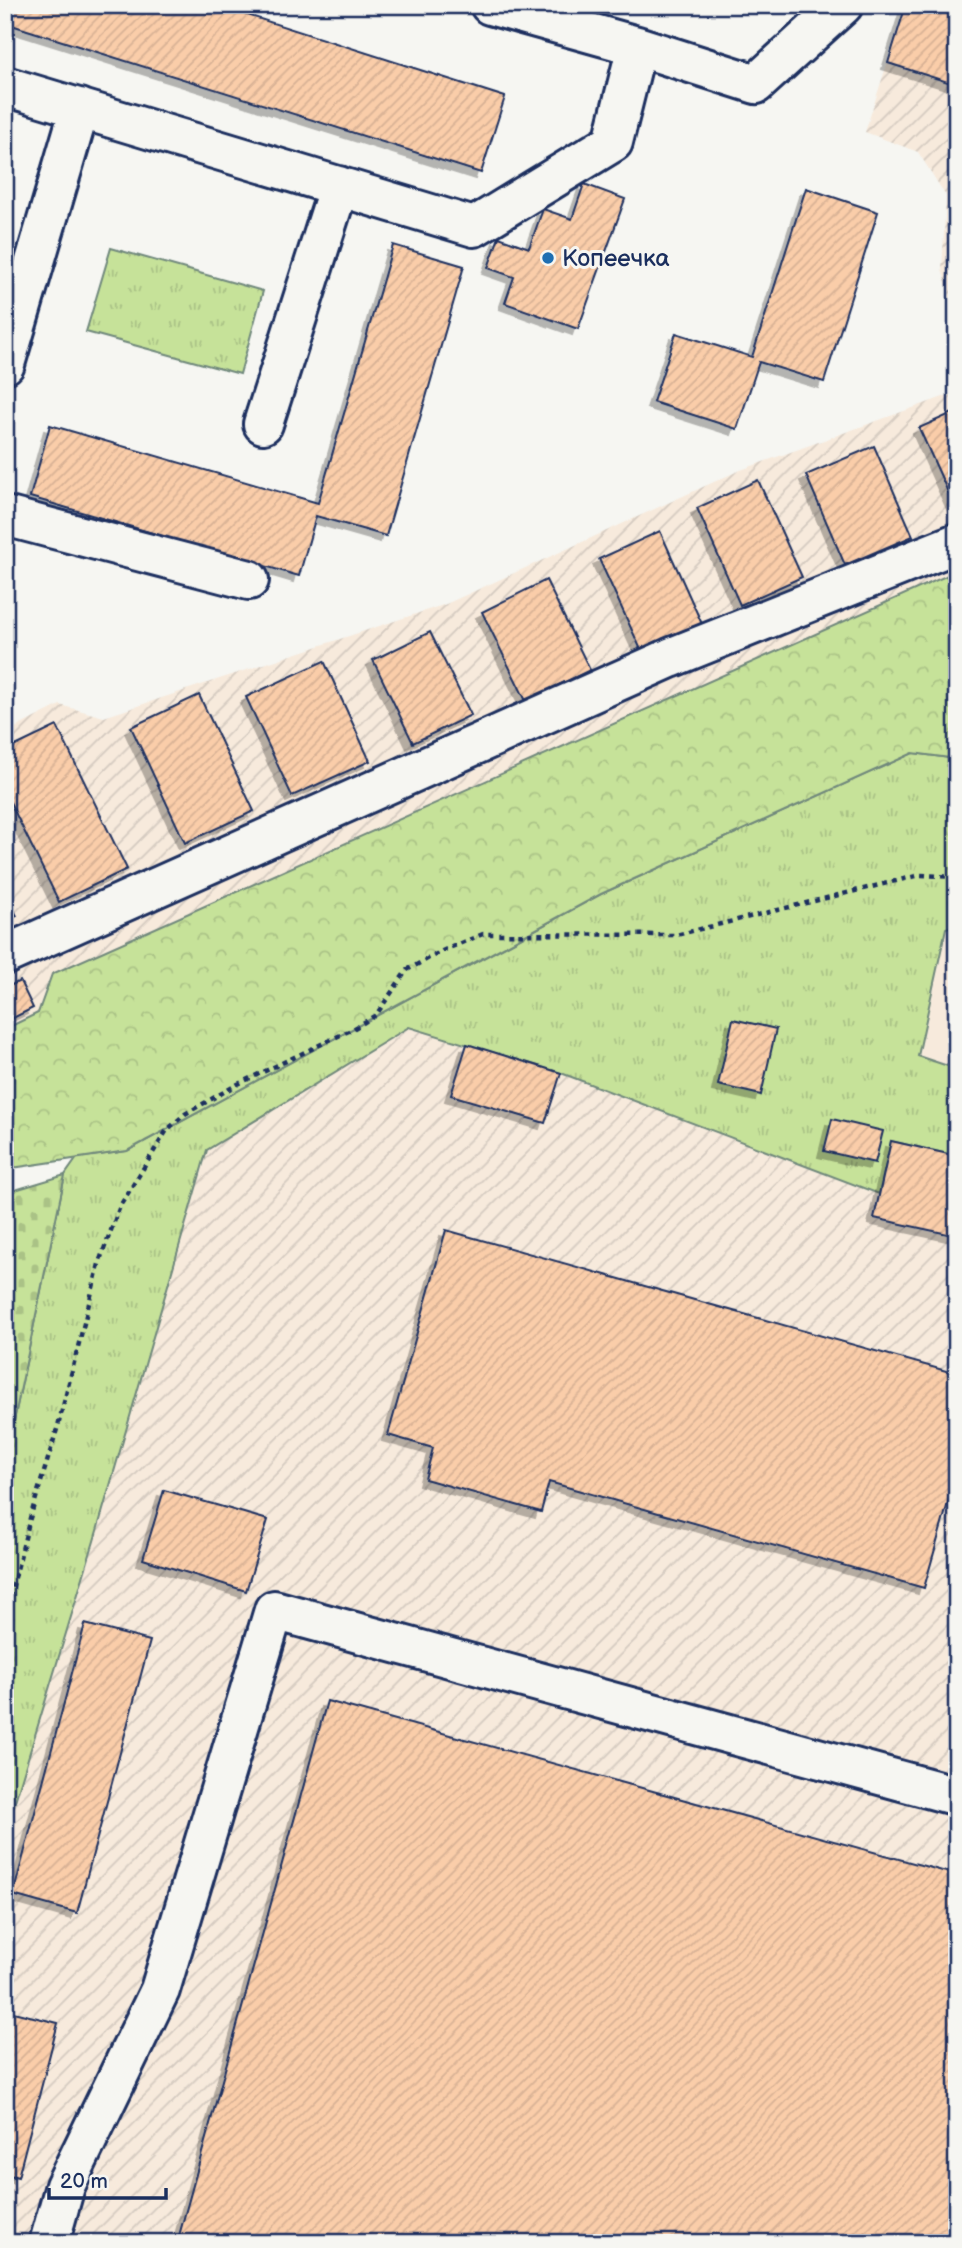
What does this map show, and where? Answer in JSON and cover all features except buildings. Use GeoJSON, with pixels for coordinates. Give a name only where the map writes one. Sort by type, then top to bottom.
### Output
{"type":"FeatureCollection","features":[{"type":"Feature","properties":{"kind":"street"},"geometry":{"type":"LineString","coordinates":[[490,5],[637,46],[756,84],[843,5]]}},
{"type":"Feature","properties":{"kind":"street"},"geometry":{"type":"LineString","coordinates":[[5,86],[474,227],[613,142],[637,46]]}},
{"type":"Feature","properties":{"kind":"street"},"geometry":{"type":"LineString","coordinates":[[5,364],[80,108]]}},
{"type":"Feature","properties":{"kind":"street"},"geometry":{"type":"LineString","coordinates":[[262,424],[340,186]]}},
{"type":"Feature","properties":{"kind":"street"},"geometry":{"type":"LineString","coordinates":[[5,516],[249,580]]}},
{"type":"Feature","properties":{"kind":"street"},"geometry":{"type":"LineString","coordinates":[[5,955],[670,658],[957,542]]}},
{"type":"Feature","properties":{"kind":"street"},"geometry":{"type":"LineString","coordinates":[[49,2243],[65,2186],[160,1990],[274,1610],[957,1796]]}},
{"type":"Feature","properties":{"kind":"path"},"geometry":{"type":"LineString","coordinates":[[5,1617],[30,1518],[58,1426],[100,1260],[120,1206],[167,1130],[185,1114],[238,1084],[376,1015],[407,970],[442,951],[483,934],[676,935],[920,875],[957,877]]}},
{"type":"Feature","properties":{"kind":"shaded area"},"geometry":{"type":"Polygon","coordinates":[[[906,5],[957,5],[957,309],[953,308],[942,269],[946,196],[918,152],[865,132],[906,5]]]}},
{"type":"Feature","properties":{"kind":"shaded area"},"geometry":{"type":"Polygon","coordinates":[[[957,392],[957,571],[52,974],[38,1014],[5,1029],[5,733],[60,705],[104,717],[446,604],[738,471],[957,392]]]}},
{"type":"Feature","properties":{"kind":"shaded area"},"geometry":{"type":"Polygon","coordinates":[[[957,925],[957,1069],[918,1056],[946,928],[957,925]]]}},
{"type":"Feature","properties":{"kind":"shaded area"},"geometry":{"type":"Polygon","coordinates":[[[409,1027],[561,1073],[879,1194],[891,1141],[957,1156],[957,2243],[5,2243],[5,1834],[94,1541],[207,1150],[409,1027]]]}},
{"type":"Feature","properties":{"kind":"green space"},"geometry":{"type":"Polygon","coordinates":[[[111,248],[263,291],[240,374],[86,332],[111,248]]]}},
{"type":"Feature","properties":{"kind":"green space"},"geometry":{"type":"Polygon","coordinates":[[[957,571],[957,759],[913,753],[601,894],[127,1151],[5,1169],[5,1029],[38,1013],[52,974],[957,571]]]}},
{"type":"Feature","properties":{"kind":"green space"},"geometry":{"type":"Polygon","coordinates":[[[913,753],[957,759],[957,925],[946,928],[918,1056],[957,1069],[957,1156],[891,1141],[879,1194],[561,1073],[409,1027],[207,1150],[94,1541],[5,1834],[5,1464],[65,1175],[77,1158],[127,1151],[601,894],[913,753]]]}},
{"type":"Feature","properties":{"kind":"green space"},"geometry":{"type":"Polygon","coordinates":[[[65,1175],[5,1464],[5,1193],[65,1175]]]}},
{"type":"Feature","properties":{"kind":"place","name":"Копеечка"},"geometry":{"type":"Point","coordinates":[548,258]}}]}
